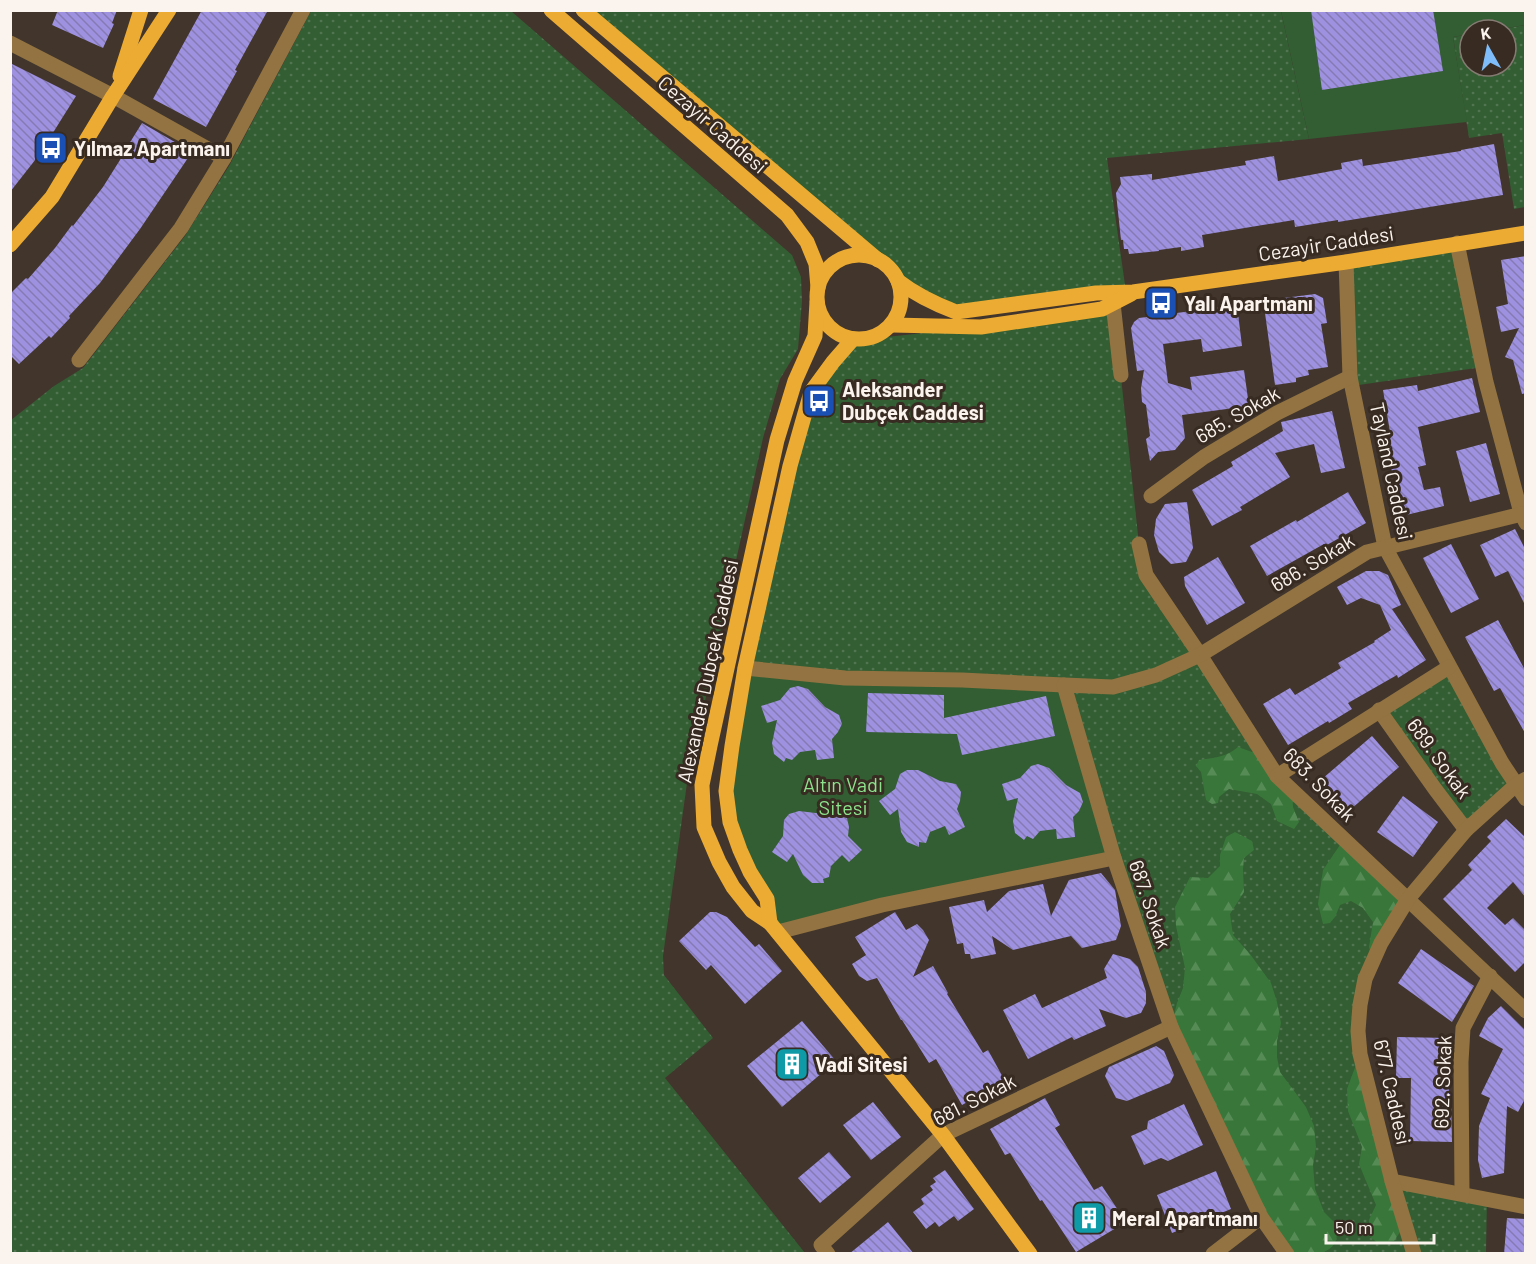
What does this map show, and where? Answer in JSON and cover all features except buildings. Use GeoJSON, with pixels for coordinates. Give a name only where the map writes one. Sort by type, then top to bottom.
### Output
{"type":"FeatureCollection","features":[{"type":"Feature","properties":{"kind":"main road"},"geometry":{"type":"LineString","coordinates":[[113,96],[141,10]]}},
{"type":"Feature","properties":{"kind":"main road"},"geometry":{"type":"LineString","coordinates":[[10,245],[52,197],[113,96],[169,10]]}},
{"type":"Feature","properties":{"kind":"main road","name":"Cezayir Caddesi"},"geometry":{"type":"LineString","coordinates":[[551,10],[787,215],[807,242],[816,264],[818,295]]}},
{"type":"Feature","properties":{"kind":"main road","name":"Cezayir Caddesi"},"geometry":{"type":"LineString","coordinates":[[583,10],[878,260]]}},
{"type":"Feature","properties":{"kind":"main road","name":"Cezayir Caddesi"},"geometry":{"type":"LineString","coordinates":[[898,281],[934,304],[956,312],[1096,293],[1133,292],[1346,262],[1526,233]]}},
{"type":"Feature","properties":{"kind":"main road"},"geometry":{"type":"LineString","coordinates":[[856,255],[878,260],[892,272],[898,281],[902,298],[899,312],[892,325],[881,334],[853,339],[840,335],[829,327],[821,315],[818,295],[823,276],[843,258],[856,255]]}},
{"type":"Feature","properties":{"kind":"main road","name":"Cezayir Caddesi"},"geometry":{"type":"LineString","coordinates":[[892,325],[981,327],[1107,306],[1133,292]]}},
{"type":"Feature","properties":{"kind":"main road","name":"Alexander Dubçek Caddesi"},"geometry":{"type":"LineString","coordinates":[[774,928],[752,911],[718,862],[704,827],[702,785],[777,440],[795,381],[815,336],[818,295]]}},
{"type":"Feature","properties":{"kind":"main road","name":"Alexander Dubçek Caddesi"},"geometry":{"type":"LineString","coordinates":[[774,928],[767,899],[750,872],[730,822],[726,791],[745,668],[790,465],[811,392],[853,339]]}},
{"type":"Feature","properties":{"kind":"main road"},"geometry":{"type":"LineString","coordinates":[[774,928],[943,1135],[1030,1254]]}},
{"type":"Feature","properties":{"kind":"street"},"geometry":{"type":"LineString","coordinates":[[79,360],[181,228],[224,158],[303,10]]}},
{"type":"Feature","properties":{"kind":"street"},"geometry":{"type":"LineString","coordinates":[[10,44],[113,96],[224,158]]}},
{"type":"Feature","properties":{"kind":"street"},"geometry":{"type":"LineString","coordinates":[[1457,243],[1486,382],[1524,516]]}},
{"type":"Feature","properties":{"kind":"street","name":"Tayland Caddesi"},"geometry":{"type":"LineString","coordinates":[[1346,262],[1350,377],[1385,548],[1502,763],[1521,782],[1526,799]]}},
{"type":"Feature","properties":{"kind":"street"},"geometry":{"type":"LineString","coordinates":[[1107,306],[1121,375]]}},
{"type":"Feature","properties":{"kind":"street","name":"685. Sokak"},"geometry":{"type":"LineString","coordinates":[[1151,496],[1204,457],[1277,413],[1350,377]]}},
{"type":"Feature","properties":{"kind":"street","name":"686. Sokak"},"geometry":{"type":"LineString","coordinates":[[1200,655],[1367,552],[1524,516]]}},
{"type":"Feature","properties":{"kind":"street","name":"683. Sokak"},"geometry":{"type":"LineString","coordinates":[[1139,544],[1146,575],[1277,776],[1526,1011]]}},
{"type":"Feature","properties":{"kind":"street"},"geometry":{"type":"LineString","coordinates":[[745,668],[845,678],[962,680],[1113,687],[1156,675],[1200,655]]}},
{"type":"Feature","properties":{"kind":"street"},"geometry":{"type":"LineString","coordinates":[[1277,776],[1449,667]]}},
{"type":"Feature","properties":{"kind":"street","name":"687. Sokak"},"geometry":{"type":"LineString","coordinates":[[1064,685],[1114,858],[1171,1027],[1261,1217],[1287,1254]]}},
{"type":"Feature","properties":{"kind":"street","name":"689. Sokak"},"geometry":{"type":"LineString","coordinates":[[1379,710],[1466,830]]}},
{"type":"Feature","properties":{"kind":"street","name":"677. Caddesi"},"geometry":{"type":"LineString","coordinates":[[1413,1254],[1360,1054],[1358,1031],[1365,979],[1382,943],[1408,898],[1466,830],[1521,782]]}},
{"type":"Feature","properties":{"kind":"street"},"geometry":{"type":"LineString","coordinates":[[774,928],[1114,858]]}},
{"type":"Feature","properties":{"kind":"street","name":"692. Sokak"},"geometry":{"type":"LineString","coordinates":[[1462,1194],[1463,1028],[1490,976]]}},
{"type":"Feature","properties":{"kind":"street","name":"681. Sokak"},"geometry":{"type":"LineString","coordinates":[[824,1249],[943,1135],[1171,1027]]}},
{"type":"Feature","properties":{"kind":"street"},"geometry":{"type":"LineString","coordinates":[[1392,1181],[1526,1207]]}},
{"type":"Feature","properties":{"kind":"street"},"geometry":{"type":"LineString","coordinates":[[1213,1254],[1261,1217]]}},
{"type":"Feature","properties":{"kind":"green space"},"geometry":{"type":"Polygon","coordinates":[[[311,11],[511,11],[792,255],[801,277],[802,301],[798,349],[780,379],[763,438],[687,783],[663,956],[664,975],[713,1038],[665,1078],[805,1253],[11,1254],[11,420],[54,386],[83,368],[185,236],[229,166],[311,11]]]}},
{"type":"Feature","properties":{"kind":"green space"},"geometry":{"type":"Polygon","coordinates":[[[583,11],[1281,11],[1309,139],[1107,158],[1126,292],[956,312],[898,281],[892,271],[882,262],[583,11]]]}},
{"type":"Feature","properties":{"kind":"green space"},"geometry":{"type":"Polygon","coordinates":[[[1281,11],[1525,11],[1525,25],[1518,26],[1518,18],[1458,18],[1458,36],[1453,37],[1467,122],[1309,139],[1281,11]]]}},
{"type":"Feature","properties":{"kind":"green space"},"geometry":{"type":"Polygon","coordinates":[[[1525,25],[1525,207],[1514,209],[1502,133],[1469,138],[1459,78],[1518,78],[1518,26],[1525,25]]]}},
{"type":"Feature","properties":{"kind":"green space"},"geometry":{"type":"Polygon","coordinates":[[[1458,36],[1458,69],[1453,37],[1458,36]]]}},
{"type":"Feature","properties":{"kind":"green space"},"geometry":{"type":"Polygon","coordinates":[[[1457,243],[1483,367],[1352,386],[1346,262],[1457,243]]]}},
{"type":"Feature","properties":{"kind":"green space"},"geometry":{"type":"Polygon","coordinates":[[[1113,303],[1139,544],[1146,575],[1277,776],[1408,899],[1382,943],[1358,1031],[1392,1181],[1487,1200],[1486,1253],[1287,1253],[1171,1027],[1114,858],[745,668],[811,392],[833,362],[867,339],[981,327],[1113,303]]]}},
{"type":"Feature","properties":{"kind":"green space"},"geometry":{"type":"Polygon","coordinates":[[[1449,667],[1517,784],[1466,830],[1379,710],[1449,667]]]}},
{"type":"Feature","properties":{"kind":"green space","name":"Altın Vadi Sitesi"},"geometry":{"type":"Polygon","coordinates":[[[745,668],[1064,685],[1114,858],[778,932],[730,822],[745,668]]]}},
{"type":"Feature","properties":{"kind":"green space"},"geometry":{"type":"Polygon","coordinates":[[[1238,747],[1252,752],[1261,751],[1292,790],[1293,807],[1299,822],[1294,829],[1277,821],[1271,804],[1257,794],[1229,789],[1219,797],[1218,803],[1212,804],[1206,800],[1201,772],[1196,766],[1199,760],[1225,755],[1238,747]]]}},
{"type":"Feature","properties":{"kind":"green space"},"geometry":{"type":"Polygon","coordinates":[[[1235,832],[1252,841],[1254,850],[1244,858],[1244,892],[1230,914],[1233,935],[1271,983],[1281,1023],[1277,1041],[1280,1072],[1306,1107],[1314,1126],[1315,1189],[1324,1212],[1337,1225],[1336,1240],[1327,1251],[1320,1253],[1296,1253],[1283,1248],[1171,1027],[1183,988],[1185,968],[1176,926],[1175,907],[1190,877],[1208,878],[1220,866],[1220,855],[1226,837],[1235,832]]]}},
{"type":"Feature","properties":{"kind":"green space"},"geometry":{"type":"Polygon","coordinates":[[[1344,839],[1408,899],[1373,961],[1369,947],[1373,922],[1363,908],[1351,901],[1340,905],[1330,923],[1323,924],[1318,904],[1323,870],[1344,839]]]}},
{"type":"Feature","properties":{"kind":"green space"},"geometry":{"type":"Polygon","coordinates":[[[1360,1054],[1402,1229],[1394,1241],[1379,1244],[1369,1236],[1369,1220],[1376,1205],[1359,1164],[1362,1147],[1348,1111],[1347,1089],[1360,1054]]]}},
{"type":"Feature","properties":{"kind":"place","name":"Yılmaz Apartmanı"},"geometry":{"type":"Point","coordinates":[51,148]}},
{"type":"Feature","properties":{"kind":"place","name":"Yalı Apartmanı"},"geometry":{"type":"Point","coordinates":[1161,303]}},
{"type":"Feature","properties":{"kind":"place","name":"Aleksander Dubçek Caddesi"},"geometry":{"type":"Point","coordinates":[819,401]}},
{"type":"Feature","properties":{"kind":"place","name":"Vadi Sitesi"},"geometry":{"type":"Point","coordinates":[792,1064]}},
{"type":"Feature","properties":{"kind":"place","name":"Meral Apartmanı"},"geometry":{"type":"Point","coordinates":[1089,1218]}}]}
